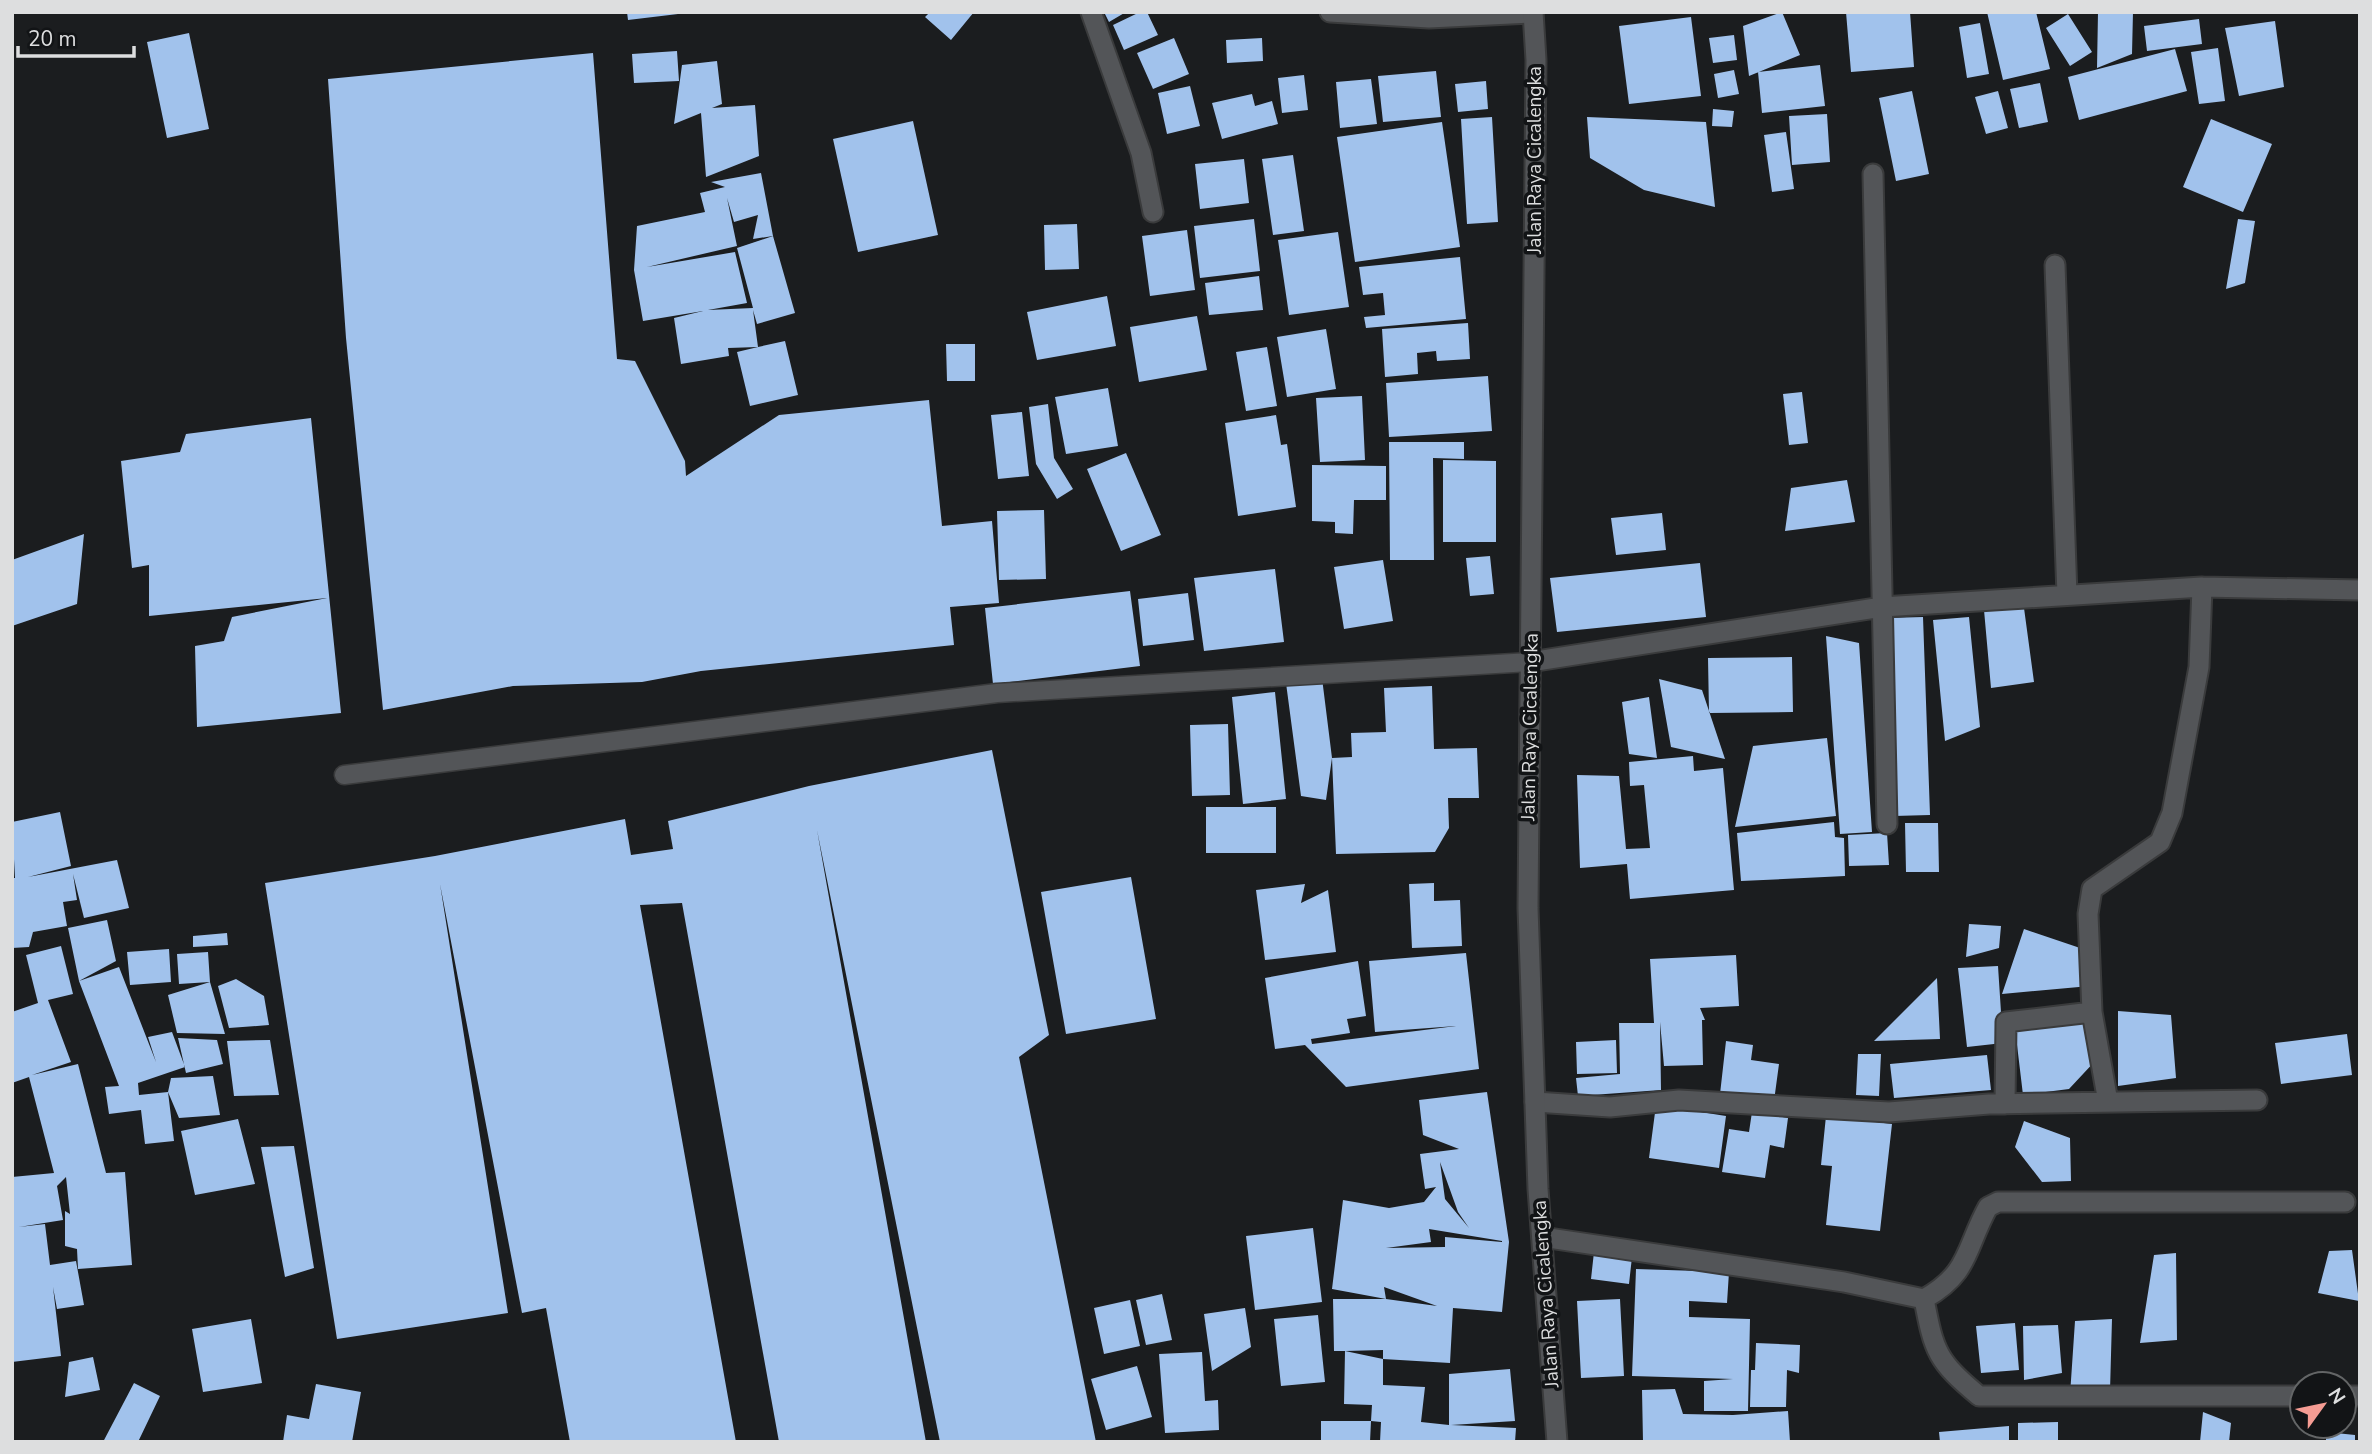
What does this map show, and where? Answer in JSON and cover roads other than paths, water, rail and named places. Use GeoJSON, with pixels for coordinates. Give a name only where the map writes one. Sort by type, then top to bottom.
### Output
{"type":"FeatureCollection","features":[{"type":"Feature","properties":{"kind":"street"},"geometry":{"type":"LineString","coordinates":[[1091,12],[1141,153],[1153,212]]}},
{"type":"Feature","properties":{"kind":"street"},"geometry":{"type":"LineString","coordinates":[[1331,12],[1429,18],[1533,13]]}},
{"type":"Feature","properties":{"kind":"street","name":"Jalan Raya Cicalengka"},"geometry":{"type":"LineString","coordinates":[[1533,13],[1536,60],[1528,908],[1542,1237],[1557,1442]]}},
{"type":"Feature","properties":{"kind":"street"},"geometry":{"type":"LineString","coordinates":[[1873,174],[1887,824]]}},
{"type":"Feature","properties":{"kind":"street"},"geometry":{"type":"LineString","coordinates":[[2055,265],[2067,595]]}},
{"type":"Feature","properties":{"kind":"street"},"geometry":{"type":"LineString","coordinates":[[1530,662],[1882,607],[2202,587],[2360,590]]}},
{"type":"Feature","properties":{"kind":"street"},"geometry":{"type":"LineString","coordinates":[[2108,1102],[2092,1012],[2088,914],[2092,889],[2160,842],[2172,813],[2199,667],[2202,587]]}},
{"type":"Feature","properties":{"kind":"street"},"geometry":{"type":"LineString","coordinates":[[2005,1104],[2006,1022],[2092,1012]]}},
{"type":"Feature","properties":{"kind":"street"},"geometry":{"type":"LineString","coordinates":[[1535,1102],[1610,1107],[1679,1100],[1889,1112],[2005,1104],[2257,1100]]}},
{"type":"Feature","properties":{"kind":"street"},"geometry":{"type":"LineString","coordinates":[[1542,1237],[1844,1283],[1924,1299],[1948,1284],[1959,1272],[1987,1207],[1998,1202],[2345,1202]]}},
{"type":"Feature","properties":{"kind":"street"},"geometry":{"type":"LineString","coordinates":[[1924,1299],[1932,1343],[1951,1373],[1979,1396],[2288,1396]]}},
{"type":"Feature","properties":{"kind":"lane"},"geometry":{"type":"LineString","coordinates":[[344,775],[997,694],[1530,662]]}}]}
